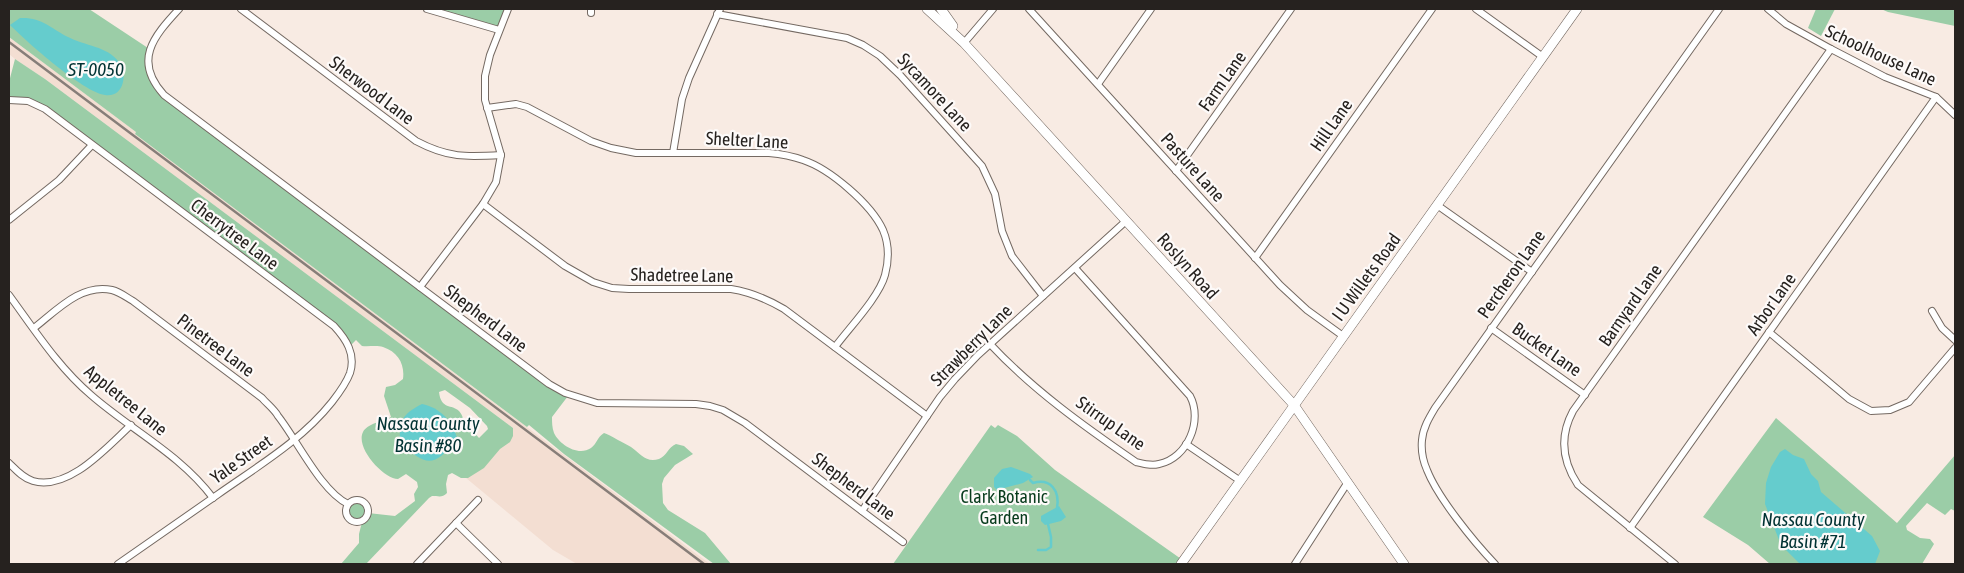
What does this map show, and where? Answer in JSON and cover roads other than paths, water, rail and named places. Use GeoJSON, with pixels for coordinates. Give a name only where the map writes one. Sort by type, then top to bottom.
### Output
{"type":"FeatureCollection","features":[{"type":"Feature","properties":{"kind":"main road","name":"Roslyn Road"},"geometry":{"type":"LineString","coordinates":[[927,9],[964,43],[1294,404],[1404,564]]}},
{"type":"Feature","properties":{"kind":"main road"},"geometry":{"type":"LineString","coordinates":[[941,9],[964,43]]}},
{"type":"Feature","properties":{"kind":"main road","name":"I U Willets Road"},"geometry":{"type":"LineString","coordinates":[[1181,564],[1577,9]]}},
{"type":"Feature","properties":{"kind":"street","name":"Shepherd Lane"},"geometry":{"type":"LineString","coordinates":[[179,9],[153,39],[149,49],[147,64],[151,78],[164,95],[549,384],[582,400],[596,403],[696,404],[723,410],[745,423],[903,542]]}},
{"type":"Feature","properties":{"kind":"street","name":"Sherwood Lane"},"geometry":{"type":"LineString","coordinates":[[242,9],[416,141],[434,150],[451,155],[472,157],[501,155]]}},
{"type":"Feature","properties":{"kind":"street"},"geometry":{"type":"LineString","coordinates":[[427,9],[499,30]]}},
{"type":"Feature","properties":{"kind":"street"},"geometry":{"type":"LineString","coordinates":[[420,287],[483,204],[496,182],[501,155],[487,108],[485,76],[490,55],[508,9]]}},
{"type":"Feature","properties":{"kind":"street"},"geometry":{"type":"LineString","coordinates":[[964,43],[993,9]]}},
{"type":"Feature","properties":{"kind":"street","name":"Pasture Lane"},"geometry":{"type":"LineString","coordinates":[[1029,9],[1294,300],[1343,336]]}},
{"type":"Feature","properties":{"kind":"street"},"geometry":{"type":"LineString","coordinates":[[1098,84],[1151,9]]}},
{"type":"Feature","properties":{"kind":"street","name":"Farm Lane"},"geometry":{"type":"LineString","coordinates":[[1176,171],[1292,9]]}},
{"type":"Feature","properties":{"kind":"street","name":"Hill Lane"},"geometry":{"type":"LineString","coordinates":[[1255,258],[1432,9]]}},
{"type":"Feature","properties":{"kind":"street"},"geometry":{"type":"LineString","coordinates":[[1476,9],[1542,57]]}},
{"type":"Feature","properties":{"kind":"street","name":"Percheron Lane"},"geometry":{"type":"LineString","coordinates":[[1495,564],[1468,533],[1428,473],[1422,450],[1425,425],[1491,328],[1719,9]]}},
{"type":"Feature","properties":{"kind":"street","name":"Schoolhouse Lane"},"geometry":{"type":"LineString","coordinates":[[1768,9],[1786,24],[1831,49],[1885,76],[1936,97],[1955,115]]}},
{"type":"Feature","properties":{"kind":"street"},"geometry":{"type":"LineString","coordinates":[[673,153],[682,99],[689,78],[719,11]]}},
{"type":"Feature","properties":{"kind":"street","name":"Sycamore Lane"},"geometry":{"type":"LineString","coordinates":[[719,11],[847,38],[863,45],[880,56],[900,75],[982,166],[995,194],[1002,231],[1012,256],[1021,270],[1044,296]]}},
{"type":"Feature","properties":{"kind":"street","name":"Barnyard Lane"},"geometry":{"type":"LineString","coordinates":[[1675,564],[1578,485],[1566,464],[1563,443],[1565,428],[1573,411],[1831,49]]}},
{"type":"Feature","properties":{"kind":"street","name":"Arbor Lane"},"geometry":{"type":"LineString","coordinates":[[1630,528],[1936,97]]}},
{"type":"Feature","properties":{"kind":"street","name":"Cherrytree Lane"},"geometry":{"type":"LineString","coordinates":[[9,100],[19,99],[36,104],[92,144],[334,326],[344,337],[351,355]]}},
{"type":"Feature","properties":{"kind":"street","name":"Shelter Lane"},"geometry":{"type":"LineString","coordinates":[[487,108],[516,104],[527,107],[591,141],[611,148],[636,153],[770,152],[803,160],[819,167],[840,181],[876,218],[887,245],[888,264],[876,292],[834,347]]}},
{"type":"Feature","properties":{"kind":"street"},"geometry":{"type":"LineString","coordinates":[[9,220],[59,180],[92,144]]}},
{"type":"Feature","properties":{"kind":"street","name":"Shadetree Lane"},"geometry":{"type":"LineString","coordinates":[[483,204],[565,266],[592,282],[612,288],[713,288],[744,291],[768,300],[784,309],[927,416]]}},
{"type":"Feature","properties":{"kind":"street"},"geometry":{"type":"LineString","coordinates":[[1437,205],[1532,272]]}},
{"type":"Feature","properties":{"kind":"street","name":"Strawberry Lane"},"geometry":{"type":"LineString","coordinates":[[862,511],[927,416],[955,379],[990,344],[1126,221]]}},
{"type":"Feature","properties":{"kind":"street","name":"Stirrup Lane"},"geometry":{"type":"LineString","coordinates":[[990,344],[1033,386],[1136,462],[1151,465],[1165,462],[1175,456],[1186,444],[1196,420],[1196,408],[1190,396],[1075,268]]}},
{"type":"Feature","properties":{"kind":"street","name":"Pinetree Lane"},"geometry":{"type":"LineString","coordinates":[[34,328],[76,296],[85,292],[99,289],[118,292],[133,301],[262,398],[278,414],[327,487],[348,504]]}},
{"type":"Feature","properties":{"kind":"street","name":"Appletree Lane"},"geometry":{"type":"LineString","coordinates":[[9,295],[75,381],[188,469],[213,498]]}},
{"type":"Feature","properties":{"kind":"street"},"geometry":{"type":"LineString","coordinates":[[1932,311],[1942,328],[1955,340]]}},
{"type":"Feature","properties":{"kind":"street","name":"Bucket Lane"},"geometry":{"type":"LineString","coordinates":[[1491,328],[1585,395]]}},
{"type":"Feature","properties":{"kind":"street"},"geometry":{"type":"LineString","coordinates":[[1770,332],[1849,399],[1862,408],[1878,412],[1898,408],[1909,402],[1955,348]]}},
{"type":"Feature","properties":{"kind":"street","name":"Yale Street"},"geometry":{"type":"LineString","coordinates":[[118,564],[295,440],[321,415],[345,384],[350,372],[351,355]]}},
{"type":"Feature","properties":{"kind":"street"},"geometry":{"type":"LineString","coordinates":[[9,463],[19,474],[31,480],[48,483],[57,481],[74,473],[98,455],[131,425]]}},
{"type":"Feature","properties":{"kind":"street"},"geometry":{"type":"LineString","coordinates":[[1186,444],[1240,480]]}},
{"type":"Feature","properties":{"kind":"street"},"geometry":{"type":"LineString","coordinates":[[1294,564],[1348,482]]}},
{"type":"Feature","properties":{"kind":"street"},"geometry":{"type":"LineString","coordinates":[[417,564],[478,500]]}},
{"type":"Feature","properties":{"kind":"street"},"geometry":{"type":"LineString","coordinates":[[456,523],[498,564]]}},
{"type":"Feature","properties":{"kind":"water","name":"ST-0050"},"geometry":{"type":"Polygon","coordinates":[[[20,18],[40,21],[68,37],[102,49],[114,57],[122,67],[124,79],[120,89],[111,95],[105,95],[95,92],[70,76],[10,25],[20,18]]]}},
{"type":"Feature","properties":{"kind":"water","name":"Nassau County Basin #80"},"geometry":{"type":"Polygon","coordinates":[[[422,404],[434,408],[445,416],[453,427],[457,439],[442,455],[430,461],[423,460],[400,442],[400,429],[403,419],[410,411],[422,404]]]}},
{"type":"Feature","properties":{"kind":"water","name":"Nassau County Basin #71"},"geometry":{"type":"Polygon","coordinates":[[[1785,449],[1793,455],[1804,459],[1811,474],[1818,481],[1821,492],[1872,536],[1880,551],[1875,564],[1800,564],[1781,545],[1765,504],[1766,483],[1771,467],[1780,452],[1785,449]]]}},
{"type":"Feature","properties":{"kind":"water"},"geometry":{"type":"Polygon","coordinates":[[[1011,467],[1033,477],[1023,483],[997,490],[994,487],[994,478],[1002,469],[1011,467]]]}},
{"type":"Feature","properties":{"kind":"water"},"geometry":{"type":"Polygon","coordinates":[[[1059,506],[1066,517],[1061,521],[1045,525],[1041,521],[1041,516],[1059,506]]]}},
{"type":"Feature","properties":{"kind":"waterway"},"geometry":{"type":"LineString","coordinates":[[1030,480],[1033,483],[1045,482],[1053,487],[1057,496],[1057,508]]}},
{"type":"Feature","properties":{"kind":"waterway"},"geometry":{"type":"LineString","coordinates":[[1038,550],[1046,550],[1051,547],[1048,524]]}},
{"type":"Feature","properties":{"kind":"railway"},"geometry":{"type":"LineString","coordinates":[[9,42],[704,564]]}},
{"type":"Feature","properties":{"kind":"park label","name":"Clark Botanic Garden"},"geometry":{"type":"Point","coordinates":[1004,506]}}]}
